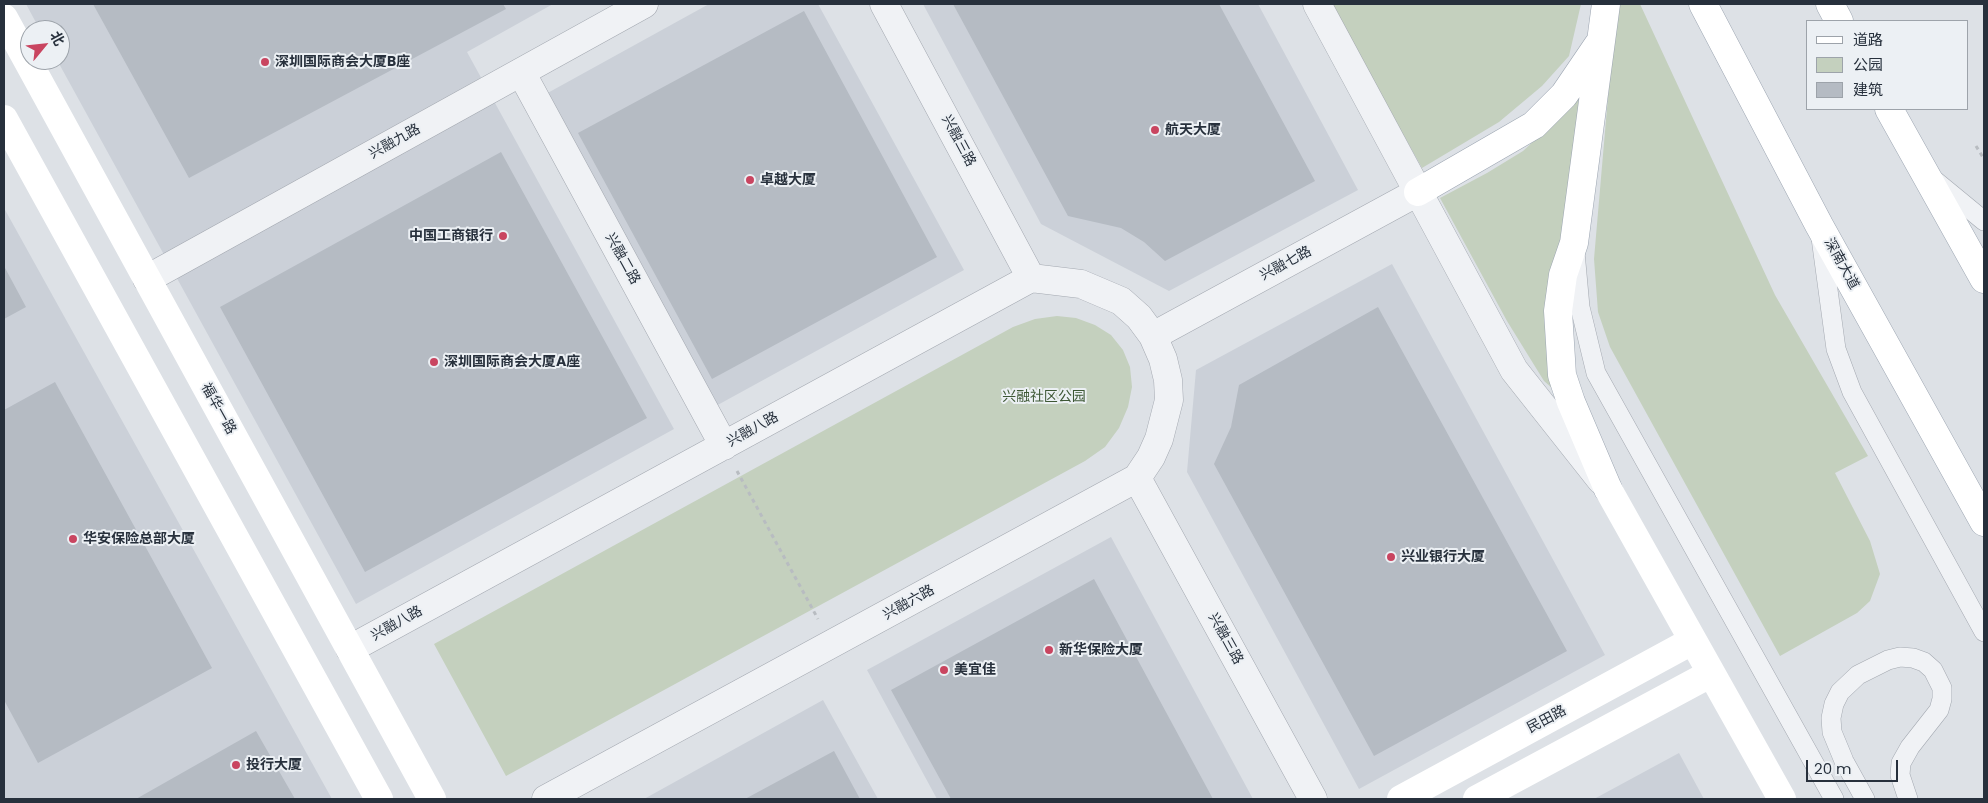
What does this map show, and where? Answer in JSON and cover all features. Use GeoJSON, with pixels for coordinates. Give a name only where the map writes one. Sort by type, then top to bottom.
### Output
{"type":"FeatureCollection","features":[{"type":"Feature","properties":{"kind":"street","name":"兴融九路"},"geometry":{"type":"LineString","coordinates":[[147,280],[644,4]]}},
{"type":"Feature","properties":{"kind":"street","name":"兴融三路"},"geometry":{"type":"LineString","coordinates":[[884,4],[1031,278]]}},
{"type":"Feature","properties":{"kind":"street"},"geometry":{"type":"LineString","coordinates":[[1317,4],[1514,370],[1608,488]]}},
{"type":"Feature","properties":{"kind":"street"},"geometry":{"type":"LineString","coordinates":[[1606,4],[1574,243],[1563,275],[1558,311],[1562,375],[1570,402],[1608,488],[1692,642],[1782,799]]}},
{"type":"Feature","properties":{"kind":"street","name":"深南大道"},"geometry":{"type":"LineString","coordinates":[[1703,4],[1819,225],[1984,522]]}},
{"type":"Feature","properties":{"kind":"street"},"geometry":{"type":"LineString","coordinates":[[1830,4],[1839,20]]}},
{"type":"Feature","properties":{"kind":"street","name":"福华一路"},"geometry":{"type":"LineString","coordinates":[[4,18],[432,799]]}},
{"type":"Feature","properties":{"kind":"street"},"geometry":{"type":"LineString","coordinates":[[1418,192],[1534,125],[1564,95],[1603,37]]}},
{"type":"Feature","properties":{"kind":"street","name":"兴融二路"},"geometry":{"type":"LineString","coordinates":[[521,72],[724,446]]}},
{"type":"Feature","properties":{"kind":"street"},"geometry":{"type":"LineString","coordinates":[[1890,110],[1984,279]]}},
{"type":"Feature","properties":{"kind":"street"},"geometry":{"type":"LineString","coordinates":[[4,119],[379,799]]}},
{"type":"Feature","properties":{"kind":"street","name":"兴融七路"},"geometry":{"type":"LineString","coordinates":[[1153,336],[1418,192]]}},
{"type":"Feature","properties":{"kind":"street"},"geometry":{"type":"LineString","coordinates":[[1031,278],[1072,282],[1100,291],[1133,312],[1153,336]]}},
{"type":"Feature","properties":{"kind":"street","name":"兴融八路"},"geometry":{"type":"LineString","coordinates":[[350,649],[1031,278]]}},
{"type":"Feature","properties":{"kind":"street","name":"兴融六路"},"geometry":{"type":"LineString","coordinates":[[546,799],[1137,478],[1151,457],[1159,439],[1169,400],[1168,380],[1163,359],[1153,336]]}},
{"type":"Feature","properties":{"kind":"street","name":"兴融三路"},"geometry":{"type":"LineString","coordinates":[[1137,478],[1312,799]]}},
{"type":"Feature","properties":{"kind":"street","name":"民田路"},"geometry":{"type":"LineString","coordinates":[[1401,799],[1692,642]]}},
{"type":"Feature","properties":{"kind":"street"},"geometry":{"type":"LineString","coordinates":[[1477,799],[1710,674]]}},
{"type":"Feature","properties":{"kind":"lane"},"geometry":{"type":"LineString","coordinates":[[1925,172],[1984,221]]}},
{"type":"Feature","properties":{"kind":"lane"},"geometry":{"type":"LineString","coordinates":[[1819,225],[1836,349],[1852,392],[1984,632]]}},
{"type":"Feature","properties":{"kind":"lane"},"geometry":{"type":"LineString","coordinates":[[1574,243],[1580,308],[1596,373],[1834,799]]}},
{"type":"Feature","properties":{"kind":"lane"},"geometry":{"type":"LineString","coordinates":[[1865,799],[1844,762],[1832,732],[1831,718],[1834,704],[1840,692],[1858,675],[1888,660],[1900,657],[1913,658],[1924,662],[1938,678],[1942,693],[1939,710],[1910,747],[1901,763],[1900,775],[1908,799]]}},
{"type":"Feature","properties":{"kind":"path"},"geometry":{"type":"LineString","coordinates":[[1976,146],[1984,159]]}},
{"type":"Feature","properties":{"kind":"path"},"geometry":{"type":"LineString","coordinates":[[724,446],[832,644]]}},
{"type":"Feature","properties":{"kind":"shaded area"},"geometry":{"type":"Polygon","coordinates":[[[26,4],[553,4],[467,52],[674,429],[356,604],[62,70],[70,70],[70,20],[35,20],[26,4]]]}},
{"type":"Feature","properties":{"kind":"shaded area","name":"卓越大厦"},"geometry":{"type":"Polygon","coordinates":[[[709,4],[818,4],[964,270],[714,407],[544,95],[709,4]]]}},
{"type":"Feature","properties":{"kind":"shaded area","name":"航天大厦"},"geometry":{"type":"Polygon","coordinates":[[[923,4],[1258,4],[1358,190],[1169,291],[1041,224],[923,4]]]}},
{"type":"Feature","properties":{"kind":"shaded area"},"geometry":{"type":"Polygon","coordinates":[[[4,208],[332,799],[4,799],[4,208]]]}},
{"type":"Feature","properties":{"kind":"shaded area","name":"兴业银行大厦"},"geometry":{"type":"Polygon","coordinates":[[[1392,264],[1605,655],[1359,789],[1187,472],[1196,370],[1392,264]]]}},
{"type":"Feature","properties":{"kind":"shaded area","name":"新华保险大厦"},"geometry":{"type":"Polygon","coordinates":[[[1111,537],[1253,799],[937,799],[867,670],[1111,537]]]}},
{"type":"Feature","properties":{"kind":"shaded area"},"geometry":{"type":"Polygon","coordinates":[[[823,700],[878,799],[644,799],[823,700]]]}},
{"type":"Feature","properties":{"kind":"shaded area"},"geometry":{"type":"Polygon","coordinates":[[[1679,753],[1704,799],[1594,799],[1679,753]]]}},
{"type":"Feature","properties":{"kind":"green space"},"geometry":{"type":"Polygon","coordinates":[[[1330,4],[1581,4],[1569,56],[1542,86],[1499,122],[1422,168],[1330,4]]]}},
{"type":"Feature","properties":{"kind":"green space"},"geometry":{"type":"Polygon","coordinates":[[[1616,4],[1640,4],[1775,295],[1868,456],[1835,473],[1870,541],[1880,574],[1870,601],[1857,613],[1780,656],[1610,347],[1598,312],[1594,259],[1616,4]]]}},
{"type":"Feature","properties":{"kind":"green space"},"geometry":{"type":"Polygon","coordinates":[[[1572,99],[1580,100],[1552,388],[1544,381],[1507,321],[1440,198],[1523,151],[1552,124],[1572,99]]]}},
{"type":"Feature","properties":{"kind":"green space","name":"兴融社区公园"},"geometry":{"type":"Polygon","coordinates":[[[1057,316],[1076,318],[1095,325],[1111,335],[1123,350],[1130,367],[1132,387],[1128,407],[1119,428],[1105,447],[1085,461],[506,776],[434,644],[1013,327],[1035,319],[1057,316]]]}},
{"type":"Feature","properties":{"kind":"building","name":"深圳国际商会大厦B座"},"geometry":{"type":"Polygon","coordinates":[[[93,4],[503,4],[506,9],[189,178],[93,4]]]}},
{"type":"Feature","properties":{"kind":"building","name":"航天大厦"},"geometry":{"type":"Polygon","coordinates":[[[953,4],[1219,4],[1315,181],[1165,261],[1144,242],[1121,228],[1068,216],[953,4]]]}},
{"type":"Feature","properties":{"kind":"building","name":"卓越大厦"},"geometry":{"type":"Polygon","coordinates":[[[804,11],[937,257],[712,379],[578,133],[804,11]]]}},
{"type":"Feature","properties":{"kind":"building","name":"深圳国际商会大厦A座"},"geometry":{"type":"Polygon","coordinates":[[[501,152],[647,418],[365,572],[220,307],[501,152]]]}},
{"type":"Feature","properties":{"kind":"building"},"geometry":{"type":"Polygon","coordinates":[[[4,266],[26,307],[4,319],[4,266]]]}},
{"type":"Feature","properties":{"kind":"building","name":"兴业银行大厦"},"geometry":{"type":"Polygon","coordinates":[[[1378,307],[1567,651],[1374,756],[1214,464],[1231,427],[1239,385],[1378,307]]]}},
{"type":"Feature","properties":{"kind":"building","name":"华安保险总部大厦"},"geometry":{"type":"Polygon","coordinates":[[[55,382],[212,668],[38,763],[4,700],[4,410],[55,382]]]}},
{"type":"Feature","properties":{"kind":"building","name":"新华保险大厦"},"geometry":{"type":"Polygon","coordinates":[[[1094,579],[1213,799],[951,799],[891,690],[1094,579]]]}},
{"type":"Feature","properties":{"kind":"building","name":"投行大厦"},"geometry":{"type":"Polygon","coordinates":[[[256,731],[295,799],[136,799],[256,731]]]}},
{"type":"Feature","properties":{"kind":"building"},"geometry":{"type":"Polygon","coordinates":[[[834,751],[860,799],[745,799],[834,751]]]}},
{"type":"Feature","properties":{"kind":"place","name":"深圳国际商会大厦B座"},"geometry":{"type":"Point","coordinates":[265,62]}},
{"type":"Feature","properties":{"kind":"place","name":"航天大厦"},"geometry":{"type":"Point","coordinates":[1155,130]}},
{"type":"Feature","properties":{"kind":"place","name":"卓越大厦"},"geometry":{"type":"Point","coordinates":[750,180]}},
{"type":"Feature","properties":{"kind":"place","name":"中国工商银行"},"geometry":{"type":"Point","coordinates":[503,236]}},
{"type":"Feature","properties":{"kind":"place","name":"深圳国际商会大厦A座"},"geometry":{"type":"Point","coordinates":[434,362]}},
{"type":"Feature","properties":{"kind":"place","name":"华安保险总部大厦"},"geometry":{"type":"Point","coordinates":[73,539]}},
{"type":"Feature","properties":{"kind":"place","name":"兴业银行大厦"},"geometry":{"type":"Point","coordinates":[1391,557]}},
{"type":"Feature","properties":{"kind":"place","name":"新华保险大厦"},"geometry":{"type":"Point","coordinates":[1049,650]}},
{"type":"Feature","properties":{"kind":"place","name":"美宜佳"},"geometry":{"type":"Point","coordinates":[944,670]}},
{"type":"Feature","properties":{"kind":"place","name":"投行大厦"},"geometry":{"type":"Point","coordinates":[236,765]}}]}
